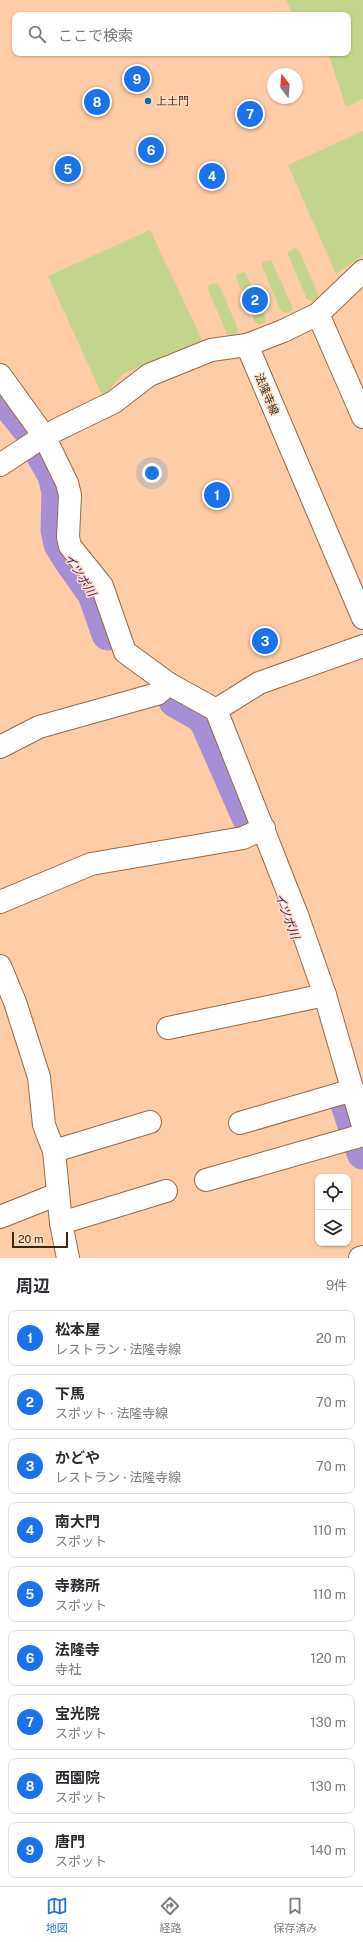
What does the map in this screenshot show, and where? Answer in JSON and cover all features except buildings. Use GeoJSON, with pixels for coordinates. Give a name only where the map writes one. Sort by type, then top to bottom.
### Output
{"type":"FeatureCollection","features":[{"type":"Feature","properties":{"kind":"main road"},"geometry":{"type":"LineString","coordinates":[[0,465],[44,436],[114,402],[149,375],[211,350],[247,346],[318,314],[363,271]]}},
{"type":"Feature","properties":{"kind":"main road"},"geometry":{"type":"LineString","coordinates":[[318,314],[363,417]]}},
{"type":"Feature","properties":{"kind":"main road","name":"法隆寺線"},"geometry":{"type":"LineString","coordinates":[[247,346],[363,618]]}},
{"type":"Feature","properties":{"kind":"main road"},"geometry":{"type":"LineString","coordinates":[[0,375],[44,436],[68,483],[70,495],[68,537],[70,546],[102,586],[125,652],[169,684],[216,710],[258,831],[297,915],[318,996],[360,1134],[206,1180]]}},
{"type":"Feature","properties":{"kind":"main road"},"geometry":{"type":"LineString","coordinates":[[216,710],[259,683],[363,646]]}},
{"type":"Feature","properties":{"kind":"main road"},"geometry":{"type":"LineString","coordinates":[[0,747],[39,727],[157,694],[169,684]]}},
{"type":"Feature","properties":{"kind":"main road"},"geometry":{"type":"LineString","coordinates":[[0,902],[91,864],[243,838],[258,831]]}},
{"type":"Feature","properties":{"kind":"main road"},"geometry":{"type":"LineString","coordinates":[[0,966],[15,1002],[39,1076],[44,1125],[54,1151],[61,1223],[68,1258]]}},
{"type":"Feature","properties":{"kind":"main road"},"geometry":{"type":"LineString","coordinates":[[168,1028],[318,996]]}},
{"type":"Feature","properties":{"kind":"main road"},"geometry":{"type":"LineString","coordinates":[[240,1123],[347,1092]]}},
{"type":"Feature","properties":{"kind":"main road"},"geometry":{"type":"LineString","coordinates":[[54,1151],[150,1122]]}},
{"type":"Feature","properties":{"kind":"main road"},"geometry":{"type":"LineString","coordinates":[[61,1223],[166,1190]]}},
{"type":"Feature","properties":{"kind":"main road"},"geometry":{"type":"LineString","coordinates":[[0,1217],[58,1194]]}},
{"type":"Feature","properties":{"kind":"green space"},"geometry":{"type":"Polygon","coordinates":[[[286,0],[363,0],[363,99],[346,107],[329,56],[351,56],[351,12],[292,12],[286,0]]]}},
{"type":"Feature","properties":{"kind":"green space"},"geometry":{"type":"Polygon","coordinates":[[[363,131],[363,255],[336,274],[288,165],[363,131]]]}},
{"type":"Feature","properties":{"kind":"green space"},"geometry":{"type":"Polygon","coordinates":[[[150,230],[202,340],[123,374],[103,397],[48,276],[150,230]]]}},
{"type":"Feature","properties":{"kind":"green space"},"geometry":{"type":"Polygon","coordinates":[[[295,248],[299,250],[318,294],[318,298],[312,301],[307,299],[288,255],[288,252],[295,248]]]}},
{"type":"Feature","properties":{"kind":"green space"},"geometry":{"type":"Polygon","coordinates":[[[271,260],[292,306],[293,310],[286,313],[281,311],[262,266],[263,262],[271,260]]]}},
{"type":"Feature","properties":{"kind":"green space"},"geometry":{"type":"Polygon","coordinates":[[[245,272],[266,318],[266,321],[260,325],[255,322],[236,278],[237,274],[245,272]]]}},
{"type":"Feature","properties":{"kind":"green space"},"geometry":{"type":"Polygon","coordinates":[[[215,283],[219,285],[238,329],[238,332],[232,336],[227,334],[208,289],[209,285],[215,283]]]}},
{"type":"Feature","properties":{"kind":"waterway","name":"イツボ川"},"geometry":{"type":"LineString","coordinates":[[0,394],[27,427]]}},
{"type":"Feature","properties":{"kind":"waterway","name":"イツボ川"},"geometry":{"type":"LineString","coordinates":[[43,456],[54,475],[58,492],[57,530],[60,544],[94,594],[108,634]]}},
{"type":"Feature","properties":{"kind":"waterway","name":"イツボ川"},"geometry":{"type":"LineString","coordinates":[[175,701],[203,717],[248,817]]}},
{"type":"Feature","properties":{"kind":"waterway","name":"イツボ川"},"geometry":{"type":"LineString","coordinates":[[347,1104],[363,1153]]}},
{"type":"Feature","properties":{"kind":"place","name":"唐門"},"geometry":{"type":"Point","coordinates":[137,79]}},
{"type":"Feature","properties":{"kind":"place","name":"上土門"},"geometry":{"type":"Point","coordinates":[148,101]}},
{"type":"Feature","properties":{"kind":"place","name":"西園院"},"geometry":{"type":"Point","coordinates":[97,102]}},
{"type":"Feature","properties":{"kind":"place","name":"宝光院"},"geometry":{"type":"Point","coordinates":[250,114]}},
{"type":"Feature","properties":{"kind":"place","name":"法隆寺"},"geometry":{"type":"Point","coordinates":[151,150]}},
{"type":"Feature","properties":{"kind":"place","name":"寺務所"},"geometry":{"type":"Point","coordinates":[68,169]}},
{"type":"Feature","properties":{"kind":"place","name":"南大門"},"geometry":{"type":"Point","coordinates":[212,176]}},
{"type":"Feature","properties":{"kind":"place","name":"下馬"},"geometry":{"type":"Point","coordinates":[255,300]}},
{"type":"Feature","properties":{"kind":"place","name":"松本屋"},"geometry":{"type":"Point","coordinates":[217,495]}},
{"type":"Feature","properties":{"kind":"place","name":"かどや"},"geometry":{"type":"Point","coordinates":[265,641]}}]}
